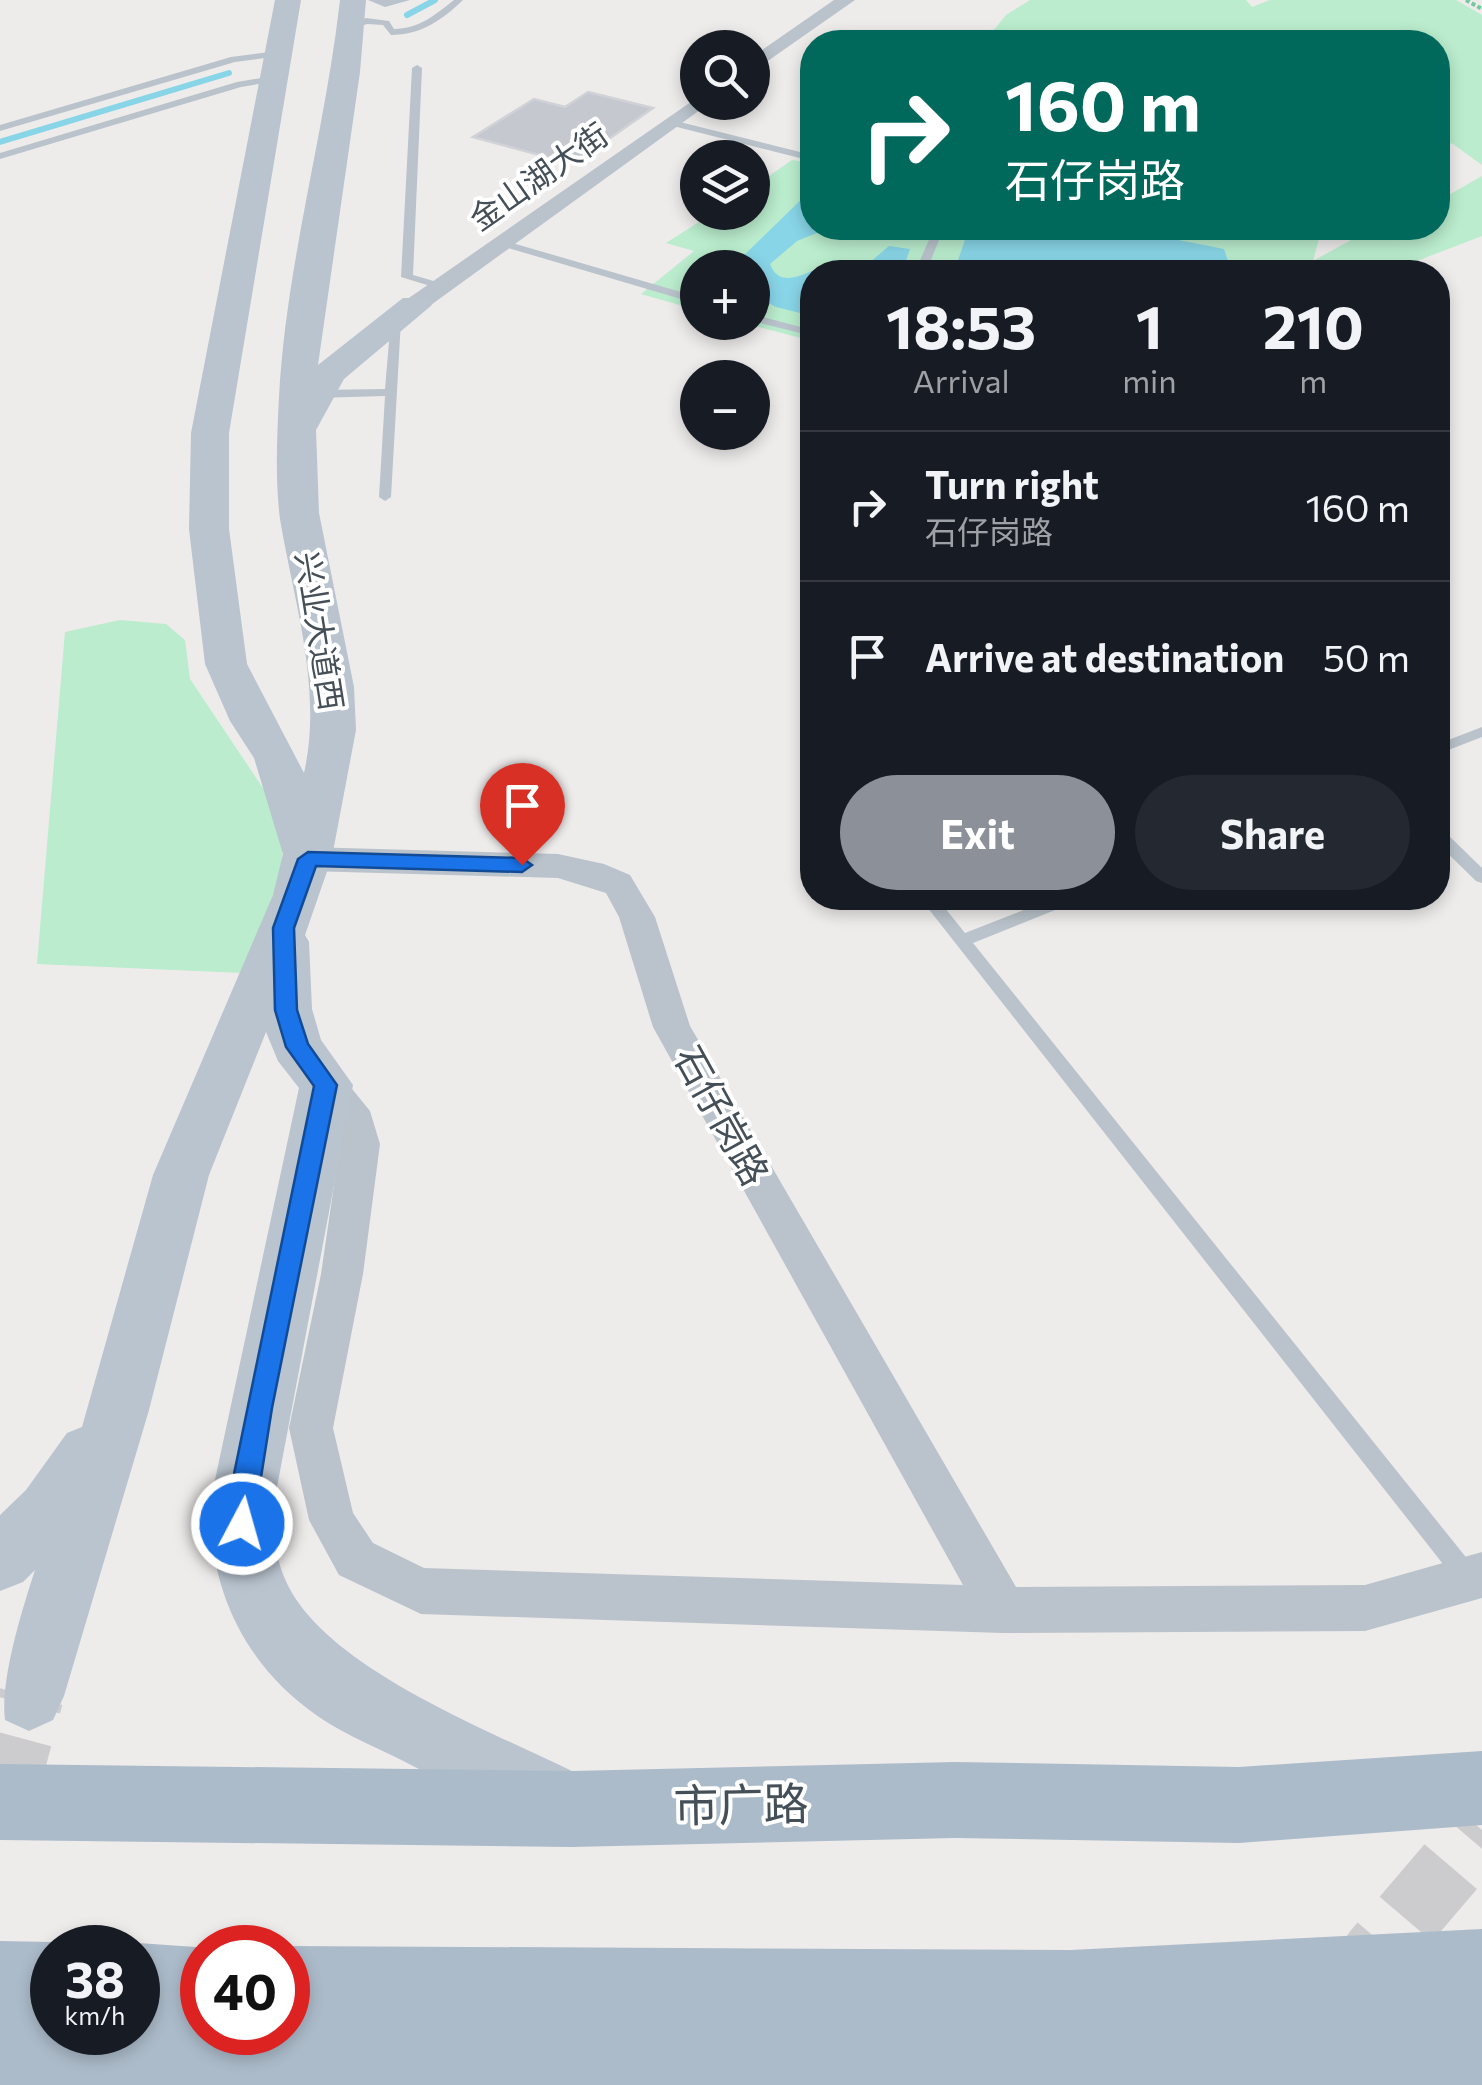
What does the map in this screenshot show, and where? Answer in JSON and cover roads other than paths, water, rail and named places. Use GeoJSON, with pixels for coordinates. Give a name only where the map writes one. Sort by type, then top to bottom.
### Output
{"type":"FeatureCollection","features":[{"type":"Feature","properties":{"kind":"main road","name":"市广路"},"geometry":{"type":"LineString","coordinates":[[0,1802],[572,1809],[955,1800],[1239,1805],[1482,1788]]}},
{"type":"Feature","properties":{"kind":"main road"},"geometry":{"type":"LineString","coordinates":[[310,1986],[1070,1990],[1482,1969]]}},
{"type":"Feature","properties":{"kind":"main road"},"geometry":{"type":"LineString","coordinates":[[0,1981],[30,1982]]}},
{"type":"Feature","properties":{"kind":"main road"},"geometry":{"type":"LineString","coordinates":[[0,2062],[1104,2070],[1482,2044]]}},
{"type":"Feature","properties":{"kind":"street","name":"兴业大道西"},"geometry":{"type":"LineString","coordinates":[[288,0],[210,433],[209,529],[212,581],[226,664],[252,721],[276,756],[308,859]]}},
{"type":"Feature","properties":{"kind":"street"},"geometry":{"type":"LineString","coordinates":[[803,30],[846,0]]}},
{"type":"Feature","properties":{"kind":"street","name":"兴业大道西"},"geometry":{"type":"LineString","coordinates":[[308,859],[334,730],[332,687],[299,513],[296,441],[300,360],[334,297],[346,72],[358,9]]}},
{"type":"Feature","properties":{"kind":"street"},"geometry":{"type":"LineString","coordinates":[[770,53],[800,32]]}},
{"type":"Feature","properties":{"kind":"street","name":"金山湖大街"},"geometry":{"type":"LineString","coordinates":[[416,303],[680,117]]}},
{"type":"Feature","properties":{"kind":"street"},"geometry":{"type":"LineString","coordinates":[[334,297],[370,311],[416,303]]}},
{"type":"Feature","properties":{"kind":"street"},"geometry":{"type":"LineString","coordinates":[[296,441],[305,409],[334,368],[416,303]]}},
{"type":"Feature","properties":{"kind":"street"},"geometry":{"type":"LineString","coordinates":[[28,1696],[118,1410],[181,1175],[284,928],[308,859]]}},
{"type":"Feature","properties":{"kind":"street","name":"石仔岗路"},"geometry":{"type":"LineString","coordinates":[[308,859],[558,866],[592,873],[618,884],[637,917],[672,1027],[1003,1610]]}},
{"type":"Feature","properties":{"kind":"street"},"geometry":{"type":"LineString","coordinates":[[284,928],[286,1010],[297,1047],[356,1122],[360,1144],[346,1254],[312,1428],[332,1520],[356,1559],[421,1591],[1003,1610],[1365,1608],[1476,1578]]}},
{"type":"Feature","properties":{"kind":"street"},"geometry":{"type":"LineString","coordinates":[[326,1085],[242,1503],[242,1546],[258,1597],[297,1657],[345,1694],[572,1809]]}},
{"type":"Feature","properties":{"kind":"street"},"geometry":{"type":"LineString","coordinates":[[0,1560],[49,1511],[118,1410]]}},
{"type":"Feature","properties":{"kind":"lane"},"geometry":{"type":"LineString","coordinates":[[358,9],[406,0]]}},
{"type":"Feature","properties":{"kind":"lane"},"geometry":{"type":"LineString","coordinates":[[358,9],[380,20],[391,32],[412,32],[429,26],[459,0]]}},
{"type":"Feature","properties":{"kind":"lane"},"geometry":{"type":"LineString","coordinates":[[0,128],[234,59],[275,67]]}},
{"type":"Feature","properties":{"kind":"lane"},"geometry":{"type":"LineString","coordinates":[[0,156],[240,84],[275,67]]}},
{"type":"Feature","properties":{"kind":"lane"},"geometry":{"type":"LineString","coordinates":[[385,497],[390,392],[416,303],[408,277],[417,68]]}},
{"type":"Feature","properties":{"kind":"lane"},"geometry":{"type":"LineString","coordinates":[[672,123],[800,155]]}},
{"type":"Feature","properties":{"kind":"lane"},"geometry":{"type":"LineString","coordinates":[[502,243],[680,295]]}},
{"type":"Feature","properties":{"kind":"lane"},"geometry":{"type":"LineString","coordinates":[[770,322],[800,330]]}},
{"type":"Feature","properties":{"kind":"lane"},"geometry":{"type":"LineString","coordinates":[[316,394],[390,392]]}},
{"type":"Feature","properties":{"kind":"lane"},"geometry":{"type":"LineString","coordinates":[[1450,744],[1482,732]]}},
{"type":"Feature","properties":{"kind":"lane"},"geometry":{"type":"LineString","coordinates":[[1450,846],[1482,877]]}},
{"type":"Feature","properties":{"kind":"lane"},"geometry":{"type":"LineString","coordinates":[[937,910],[1476,1578]]}},
{"type":"Feature","properties":{"kind":"lane"},"geometry":{"type":"LineString","coordinates":[[962,941],[1039,910]]}},
{"type":"Feature","properties":{"kind":"water"},"geometry":{"type":"Polygon","coordinates":[[[800,201],[797,241],[770,264],[770,250],[749,250],[800,201]]]}},
{"type":"Feature","properties":{"kind":"water"},"geometry":{"type":"Polygon","coordinates":[[[965,240],[1179,240],[1224,249],[1228,260],[958,260],[965,240]]]}},
{"type":"Feature","properties":{"kind":"water"},"geometry":{"type":"Polygon","coordinates":[[[889,246],[910,249],[906,260],[873,260],[889,246]]]}},
{"type":"Feature","properties":{"kind":"water"},"geometry":{"type":"Polygon","coordinates":[[[770,264],[782,277],[800,276],[800,313],[770,304],[770,264]]]}},
{"type":"Feature","properties":{"kind":"waterway"},"geometry":{"type":"LineString","coordinates":[[407,15],[435,0]]}},
{"type":"Feature","properties":{"kind":"waterway"},"geometry":{"type":"LineString","coordinates":[[0,142],[229,73]]}},
{"type":"Feature","properties":{"kind":"tunnel"},"geometry":{"type":"LineString","coordinates":[[0,1804],[29,1696]]}},
{"type":"Feature","properties":{"kind":"tunnel"},"geometry":{"type":"LineString","coordinates":[[1284,2085],[1377,1953],[1482,1830]]}}]}
